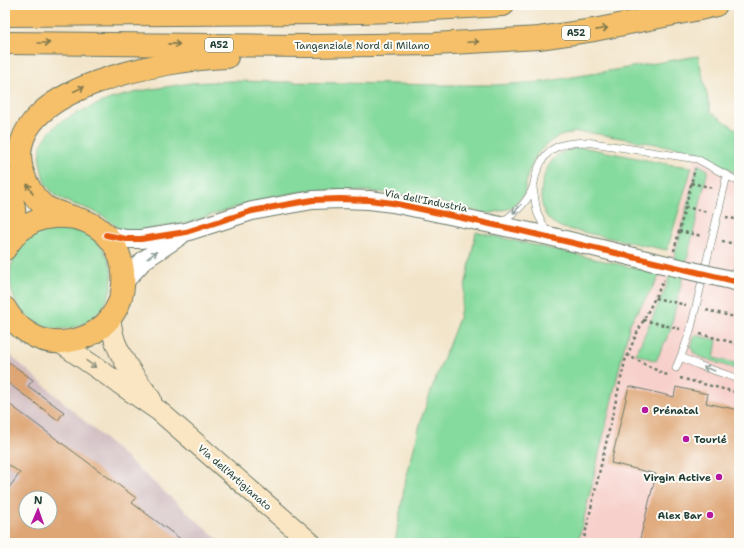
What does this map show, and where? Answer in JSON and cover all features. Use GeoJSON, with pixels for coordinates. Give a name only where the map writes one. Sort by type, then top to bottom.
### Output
{"type":"FeatureCollection","features":[{"type":"Feature","properties":{"kind":"main road"},"geometry":{"type":"LineString","coordinates":[[5,15],[396,12],[503,5]]}},
{"type":"Feature","properties":{"kind":"main road","name":"Tangenziale Nord di Milano"},"geometry":{"type":"LineString","coordinates":[[5,43],[309,46],[434,44],[539,38],[594,30],[716,5]]}},
{"type":"Feature","properties":{"kind":"main road"},"geometry":{"type":"LineString","coordinates":[[5,308],[12,327],[45,340],[59,342],[73,341],[87,336],[99,329],[110,319],[118,307],[122,294],[124,282],[123,269],[120,256],[114,245],[106,235],[85,220],[54,211],[44,205],[28,186],[21,165],[21,144],[24,133],[30,123],[37,115],[63,96],[82,87],[119,74],[148,67],[186,61],[213,58],[306,56],[434,44]]}},
{"type":"Feature","properties":{"kind":"main road"},"geometry":{"type":"LineString","coordinates":[[5,180],[11,193],[14,209],[14,220],[5,248]]}},
{"type":"Feature","properties":{"kind":"main road"},"geometry":{"type":"LineString","coordinates":[[5,248],[14,236],[35,221],[47,217],[73,217]]}},
{"type":"Feature","properties":{"kind":"main road","name":"Via dell'Artigianato"},"geometry":{"type":"LineString","coordinates":[[110,319],[116,345],[120,353],[159,411]]}},
{"type":"Feature","properties":{"kind":"main road","name":"Via dell'Artigianato"},"geometry":{"type":"LineString","coordinates":[[59,342],[159,411],[311,543]]}},
{"type":"Feature","properties":{"kind":"street","name":"Via dell'Industria"},"geometry":{"type":"LineString","coordinates":[[106,235],[126,239],[141,239],[186,232],[252,211],[313,200],[369,200],[393,202],[549,236],[739,282]]}},
{"type":"Feature","properties":{"kind":"street","name":"Via dell'Industria"},"geometry":{"type":"LineString","coordinates":[[124,282],[144,260],[186,232]]}},
{"type":"Feature","properties":{"kind":"lane"},"geometry":{"type":"LineString","coordinates":[[496,225],[510,216],[526,200],[533,188],[537,169],[544,156],[552,149],[562,144],[586,142],[697,159],[739,182]]}},
{"type":"Feature","properties":{"kind":"lane"},"geometry":{"type":"LineString","coordinates":[[676,368],[690,332],[727,175]]}},
{"type":"Feature","properties":{"kind":"lane"},"geometry":{"type":"LineString","coordinates":[[533,188],[536,212],[549,236]]}},
{"type":"Feature","properties":{"kind":"lane"},"geometry":{"type":"LineString","coordinates":[[681,357],[698,366],[739,379]]}},
{"type":"Feature","properties":{"kind":"path"},"geometry":{"type":"LineString","coordinates":[[672,257],[697,159]]}},
{"type":"Feature","properties":{"kind":"path"},"geometry":{"type":"LineString","coordinates":[[583,543],[625,362],[636,334],[666,276]]}},
{"type":"Feature","properties":{"kind":"shaded area"},"geometry":{"type":"Polygon","coordinates":[[[696,151],[739,175],[739,543],[554,543],[600,366],[636,315],[668,263],[696,151]]]}},
{"type":"Feature","properties":{"kind":"shaded area"},"geometry":{"type":"Polygon","coordinates":[[[8,353],[222,543],[5,543],[5,356],[8,353]]]}},
{"type":"Feature","properties":{"kind":"green space"},"geometry":{"type":"Polygon","coordinates":[[[698,56],[711,112],[739,131],[739,175],[696,151],[592,133],[575,132],[557,137],[546,145],[537,154],[528,173],[524,194],[511,208],[492,213],[483,213],[401,194],[316,190],[288,194],[252,202],[187,223],[124,233],[106,218],[91,210],[70,203],[56,196],[46,185],[40,161],[41,145],[49,133],[59,123],[79,112],[110,99],[146,90],[191,83],[231,81],[496,85],[543,82],[698,56]]]}},
{"type":"Feature","properties":{"kind":"green space"},"geometry":{"type":"Polygon","coordinates":[[[582,147],[666,164],[692,167],[667,250],[563,228],[553,223],[548,218],[542,205],[541,189],[548,167],[562,152],[582,147]]]}},
{"type":"Feature","properties":{"kind":"green space"},"geometry":{"type":"Polygon","coordinates":[[[698,164],[708,170],[670,331],[656,361],[636,354],[667,285],[698,164]]]}},
{"type":"Feature","properties":{"kind":"green space"},"geometry":{"type":"Polygon","coordinates":[[[61,227],[80,231],[97,242],[108,259],[112,278],[108,297],[97,314],[80,325],[61,329],[42,325],[25,314],[14,297],[10,278],[14,259],[25,242],[42,231],[61,227]]]}},
{"type":"Feature","properties":{"kind":"green space"},"geometry":{"type":"Polygon","coordinates":[[[476,232],[661,274],[630,323],[578,543],[395,543],[405,483],[422,417],[459,318],[476,232]]]}},
{"type":"Feature","properties":{"kind":"green space"},"geometry":{"type":"Polygon","coordinates":[[[695,335],[717,340],[714,358],[739,364],[738,370],[701,357],[694,353],[691,347],[695,335]]]}},
{"type":"Feature","properties":{"kind":"building"},"geometry":{"type":"Polygon","coordinates":[[[9,362],[33,380],[28,386],[64,412],[58,420],[5,381],[5,367],[9,362]]]}},
{"type":"Feature","properties":{"kind":"building"},"geometry":{"type":"Polygon","coordinates":[[[629,386],[674,397],[676,387],[708,394],[706,403],[739,410],[738,543],[639,543],[656,474],[611,463],[629,386]]]}},
{"type":"Feature","properties":{"kind":"building"},"geometry":{"type":"Polygon","coordinates":[[[5,401],[136,498],[132,503],[186,543],[5,543],[5,493],[20,473],[5,462],[5,401]]]}},
{"type":"Feature","properties":{"kind":"cycle path"},"geometry":{"type":"LineString","coordinates":[[106,235],[126,239],[141,239],[186,232],[252,211],[313,200],[369,200],[393,203],[522,231],[739,282]]}},
{"type":"Feature","properties":{"kind":"place","name":"Prénatal"},"geometry":{"type":"Point","coordinates":[645,410]}},
{"type":"Feature","properties":{"kind":"place","name":"Tourlé"},"geometry":{"type":"Point","coordinates":[686,439]}},
{"type":"Feature","properties":{"kind":"place","name":"Virgin Active"},"geometry":{"type":"Point","coordinates":[719,477]}},
{"type":"Feature","properties":{"kind":"place","name":"Alex Bar"},"geometry":{"type":"Point","coordinates":[710,515]}}]}
